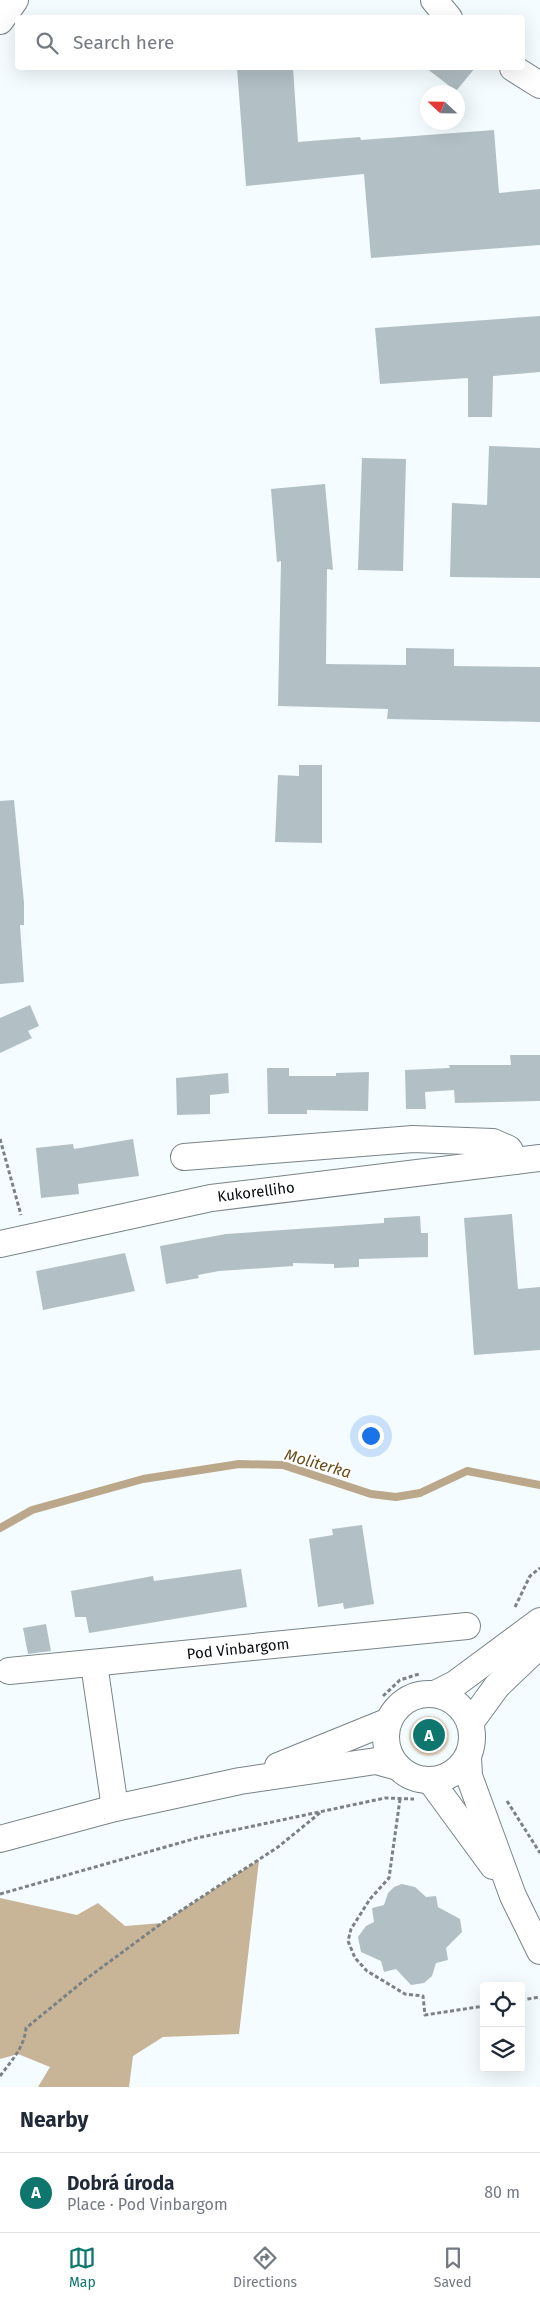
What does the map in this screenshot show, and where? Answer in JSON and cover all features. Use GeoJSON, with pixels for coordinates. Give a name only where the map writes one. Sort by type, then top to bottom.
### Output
{"type":"FeatureCollection","features":[{"type":"Feature","properties":{"kind":"street"},"geometry":{"type":"LineString","coordinates":[[0,21],[15,0]]}},
{"type":"Feature","properties":{"kind":"street"},"geometry":{"type":"LineString","coordinates":[[434,0],[446,15]]}},
{"type":"Feature","properties":{"kind":"street"},"geometry":{"type":"LineString","coordinates":[[516,70],[540,85]]}},
{"type":"Feature","properties":{"kind":"street","name":"Kukorelliho"},"geometry":{"type":"LineString","coordinates":[[184,1157],[413,1139],[493,1142],[510,1148],[528,1159]]}},
{"type":"Feature","properties":{"kind":"street","name":"Kukorelliho"},"geometry":{"type":"LineString","coordinates":[[0,1244],[211,1198],[528,1159]]}},
{"type":"Feature","properties":{"kind":"street"},"geometry":{"type":"LineString","coordinates":[[435,1694],[455,1684],[540,1621]]}},
{"type":"Feature","properties":{"kind":"street","name":"Pod Vinbargom"},"geometry":{"type":"LineString","coordinates":[[9,1671],[467,1626]]}},
{"type":"Feature","properties":{"kind":"street"},"geometry":{"type":"LineString","coordinates":[[470,1723],[497,1686],[540,1645]]}},
{"type":"Feature","properties":{"kind":"street"},"geometry":{"type":"LineString","coordinates":[[94,1664],[115,1808]]}},
{"type":"Feature","properties":{"kind":"street"},"geometry":{"type":"LineString","coordinates":[[513,1896],[425,1790],[398,1767],[390,1757],[386,1745],[389,1721],[396,1708],[407,1699],[421,1694],[435,1694],[450,1699],[463,1709],[470,1723],[472,1735],[468,1757],[469,1776],[513,1896],[540,1951]]}},
{"type":"Feature","properties":{"kind":"street"},"geometry":{"type":"LineString","coordinates":[[240,1781],[389,1721]]}},
{"type":"Feature","properties":{"kind":"street"},"geometry":{"type":"LineString","coordinates":[[425,1790],[458,1769],[468,1757]]}},
{"type":"Feature","properties":{"kind":"street"},"geometry":{"type":"LineString","coordinates":[[0,1840],[115,1808],[240,1781],[376,1761],[398,1767]]}},
{"type":"Feature","properties":{"kind":"path"},"geometry":{"type":"LineString","coordinates":[[0,1139],[21,1216]]}},
{"type":"Feature","properties":{"kind":"path"},"geometry":{"type":"LineString","coordinates":[[514,1610],[530,1576],[540,1568]]}},
{"type":"Feature","properties":{"kind":"path"},"geometry":{"type":"LineString","coordinates":[[0,1894],[197,1838],[385,1798],[400,1798],[425,1790]]}},
{"type":"Feature","properties":{"kind":"path"},"geometry":{"type":"LineString","coordinates":[[504,1797],[540,1853]]}},
{"type":"Feature","properties":{"kind":"path"},"geometry":{"type":"LineString","coordinates":[[400,1798],[390,1878],[370,1899],[351,1929],[348,1941],[356,1958],[374,1975],[405,1994],[423,1996],[425,2015],[480,2007]]}},
{"type":"Feature","properties":{"kind":"path"},"geometry":{"type":"LineString","coordinates":[[0,2076],[18,2054],[25,2040],[26,2028],[86,1979],[193,1901],[230,1880],[278,1847],[322,1812]]}},
{"type":"Feature","properties":{"kind":"path"},"geometry":{"type":"LineString","coordinates":[[525,1999],[540,1997]]}},
{"type":"Feature","properties":{"kind":"shaded area"},"geometry":{"type":"Polygon","coordinates":[[[433,1716],[440,1719],[446,1725],[449,1736],[448,1744],[440,1753],[433,1756],[425,1756],[418,1753],[410,1744],[409,1732],[412,1725],[421,1717],[433,1716]]]}},
{"type":"Feature","properties":{"kind":"shaded area"},"geometry":{"type":"Polygon","coordinates":[[[259,1860],[239,2034],[163,2037],[133,2056],[129,2087],[38,2087],[50,2067],[18,2054],[0,2059],[0,1898],[77,1915],[98,1903],[125,1926],[162,1923],[259,1860]]]}},
{"type":"Feature","properties":{"kind":"building"},"geometry":{"type":"Polygon","coordinates":[[[237,70],[293,70],[298,142],[360,137],[361,140],[494,130],[499,193],[540,189],[540,245],[371,258],[364,174],[246,186],[237,70]]]}},
{"type":"Feature","properties":{"kind":"building"},"geometry":{"type":"Polygon","coordinates":[[[429,70],[473,70],[461,85],[448,85],[429,70]]]}},
{"type":"Feature","properties":{"kind":"building"},"geometry":{"type":"Polygon","coordinates":[[[540,316],[540,372],[493,376],[492,417],[468,417],[468,378],[380,384],[375,328],[540,316]]]}},
{"type":"Feature","properties":{"kind":"building"},"geometry":{"type":"Polygon","coordinates":[[[489,446],[540,448],[540,578],[450,577],[452,503],[487,505],[489,446]]]}},
{"type":"Feature","properties":{"kind":"building"},"geometry":{"type":"Polygon","coordinates":[[[362,458],[406,459],[403,571],[358,570],[362,458]]]}},
{"type":"Feature","properties":{"kind":"building"},"geometry":{"type":"Polygon","coordinates":[[[325,484],[333,570],[327,569],[326,664],[406,665],[406,648],[454,649],[454,666],[540,667],[540,722],[387,719],[388,709],[278,706],[281,561],[277,562],[271,489],[325,484]]]}},
{"type":"Feature","properties":{"kind":"building"},"geometry":{"type":"Polygon","coordinates":[[[299,765],[322,765],[322,843],[275,842],[278,775],[299,776],[299,765]]]}},
{"type":"Feature","properties":{"kind":"building"},"geometry":{"type":"Polygon","coordinates":[[[14,800],[24,903],[24,925],[20,925],[24,982],[0,984],[0,801],[14,800]]]}},
{"type":"Feature","properties":{"kind":"building"},"geometry":{"type":"Polygon","coordinates":[[[30,1005],[39,1026],[28,1031],[32,1038],[0,1053],[0,1018],[30,1005]]]}},
{"type":"Feature","properties":{"kind":"building"},"geometry":{"type":"Polygon","coordinates":[[[510,1055],[540,1055],[540,1101],[455,1103],[454,1090],[425,1092],[426,1109],[406,1109],[405,1070],[450,1068],[449,1065],[511,1065],[510,1055]]]}},
{"type":"Feature","properties":{"kind":"building"},"geometry":{"type":"Polygon","coordinates":[[[267,1068],[289,1068],[289,1076],[336,1076],[336,1073],[369,1072],[368,1111],[307,1110],[307,1114],[268,1114],[267,1068]]]}},
{"type":"Feature","properties":{"kind":"building"},"geometry":{"type":"Polygon","coordinates":[[[228,1073],[229,1093],[210,1095],[210,1114],[177,1115],[176,1078],[228,1073]]]}},
{"type":"Feature","properties":{"kind":"building"},"geometry":{"type":"Polygon","coordinates":[[[133,1139],[139,1176],[78,1184],[79,1194],[41,1198],[36,1148],[73,1144],[74,1149],[133,1139]]]}},
{"type":"Feature","properties":{"kind":"building"},"geometry":{"type":"Polygon","coordinates":[[[512,1214],[518,1289],[540,1287],[540,1350],[474,1355],[464,1218],[512,1214]]]}},
{"type":"Feature","properties":{"kind":"building"},"geometry":{"type":"Polygon","coordinates":[[[420,1216],[421,1233],[428,1233],[428,1257],[359,1259],[359,1267],[334,1268],[334,1264],[293,1263],[293,1266],[219,1271],[198,1275],[199,1278],[166,1284],[160,1246],[226,1234],[384,1223],[384,1218],[420,1216]]]}},
{"type":"Feature","properties":{"kind":"building"},"geometry":{"type":"Polygon","coordinates":[[[125,1253],[135,1291],[43,1310],[36,1271],[125,1253]]]}},
{"type":"Feature","properties":{"kind":"building"},"geometry":{"type":"Polygon","coordinates":[[[362,1525],[374,1604],[344,1609],[343,1603],[318,1607],[309,1539],[333,1535],[332,1529],[362,1525]]]}},
{"type":"Feature","properties":{"kind":"building"},"geometry":{"type":"Polygon","coordinates":[[[241,1569],[247,1607],[89,1633],[86,1617],[75,1617],[71,1591],[153,1576],[154,1581],[241,1569]]]}},
{"type":"Feature","properties":{"kind":"building"},"geometry":{"type":"Polygon","coordinates":[[[46,1624],[51,1651],[28,1654],[23,1628],[46,1624]]]}},
{"type":"Feature","properties":{"kind":"building"},"geometry":{"type":"Polygon","coordinates":[[[402,1884],[415,1887],[426,1897],[436,1896],[438,1907],[460,1919],[462,1932],[446,1948],[448,1960],[436,1963],[432,1976],[424,1983],[411,1985],[396,1969],[384,1972],[381,1961],[361,1952],[358,1937],[366,1926],[374,1922],[372,1908],[384,1905],[388,1893],[394,1887],[402,1884]]]}},
{"type":"Feature","properties":{"kind":"waterway","name":"Moliterka"},"geometry":{"type":"LineString","coordinates":[[0,1528],[32,1510],[143,1479],[239,1464],[283,1465],[371,1494],[396,1497],[420,1493],[467,1471],[540,1485]]}},
{"type":"Feature","properties":{"kind":"place","name":"Dobrá úroda"},"geometry":{"type":"Point","coordinates":[429,1735]}}]}
